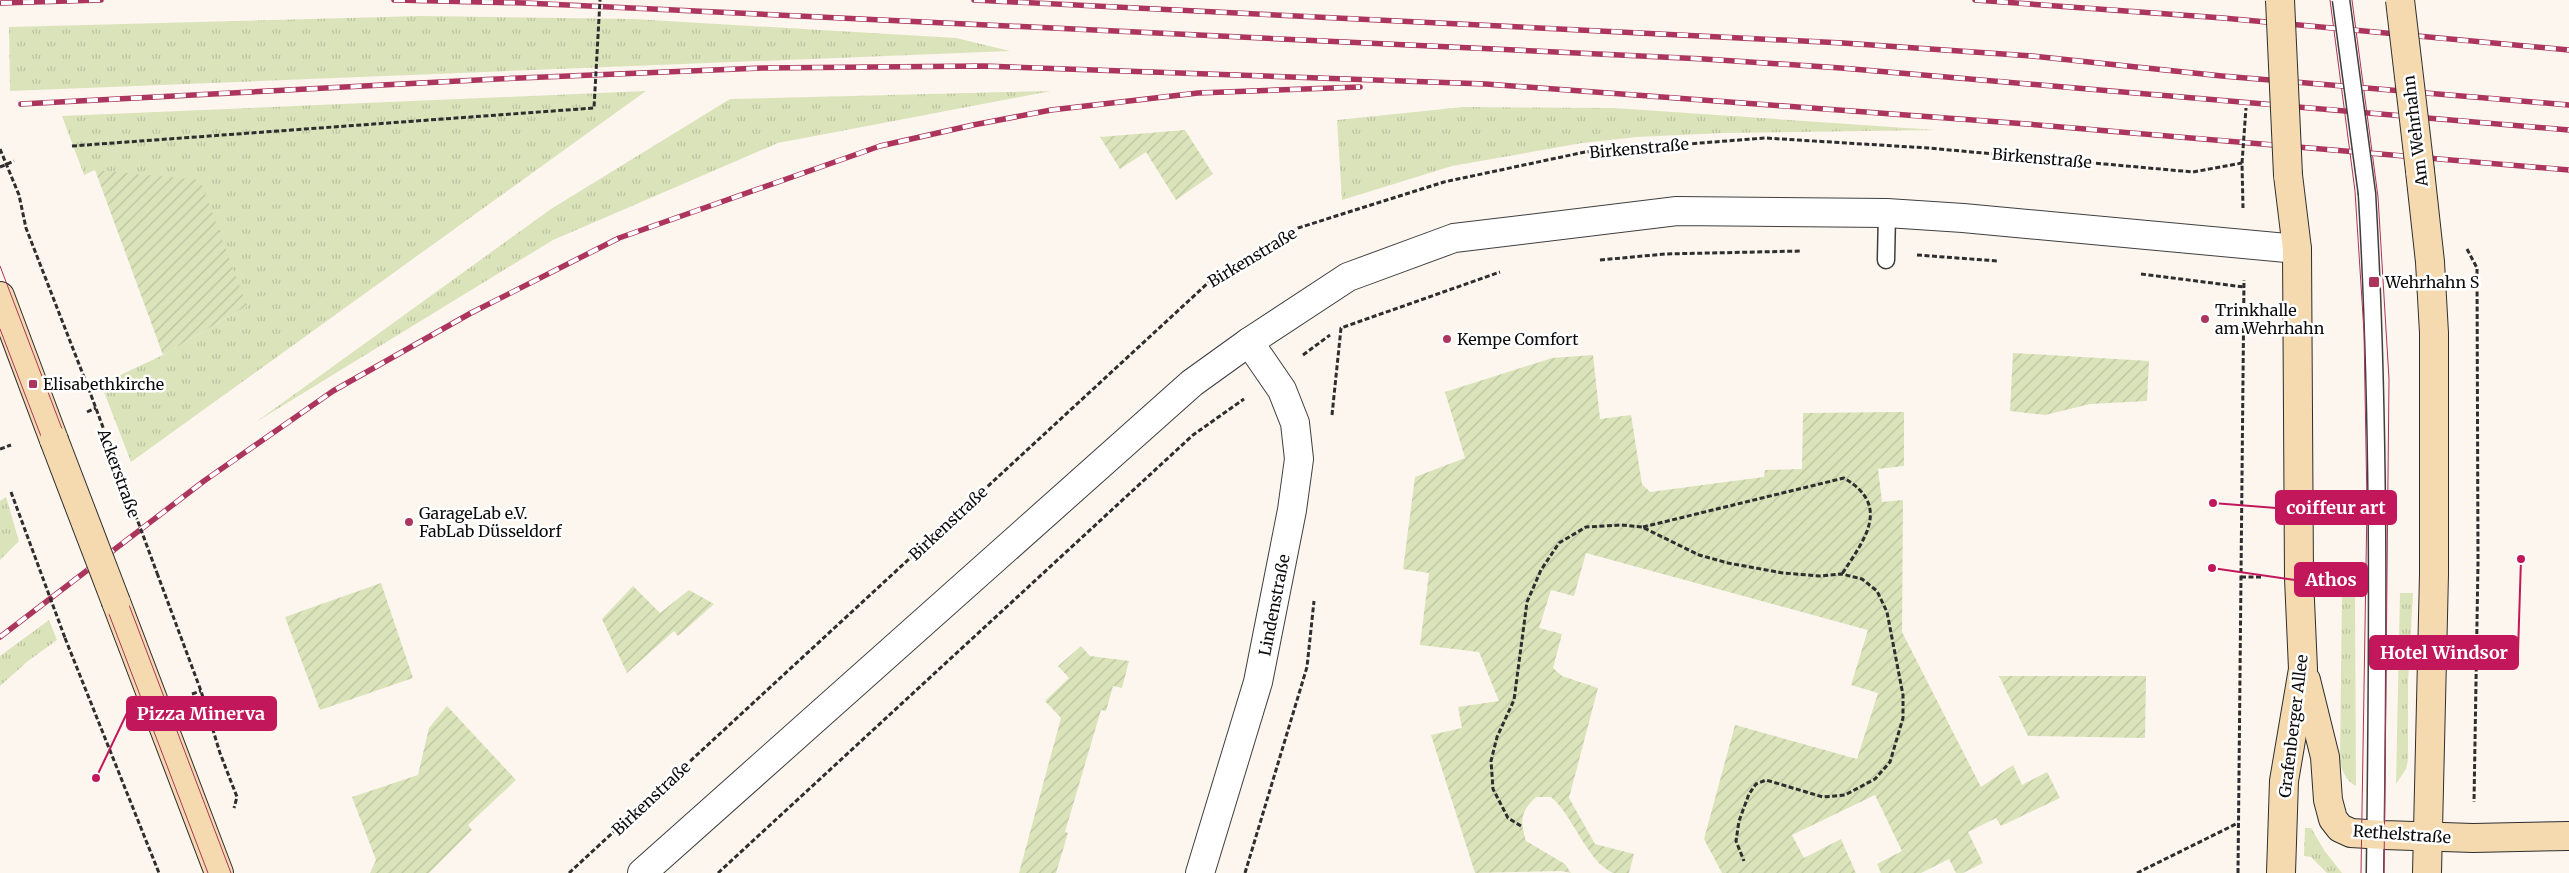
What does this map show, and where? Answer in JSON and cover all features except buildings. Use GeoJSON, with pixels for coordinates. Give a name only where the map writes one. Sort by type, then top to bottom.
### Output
{"type":"FeatureCollection","features":[{"type":"Feature","properties":{"kind":"main road"},"geometry":{"type":"LineString","coordinates":[[2280,0],[2288,175],[2296,249]]}},
{"type":"Feature","properties":{"kind":"main road","name":"Am Wehrhahn"},"geometry":{"type":"LineString","coordinates":[[2400,0],[2430,262],[2434,333],[2434,574],[2428,837]]}},
{"type":"Feature","properties":{"kind":"main road","name":"Grafenberger Allee"},"geometry":{"type":"LineString","coordinates":[[2281,873],[2284,781],[2303,669],[2299,578],[2296,249]]}},
{"type":"Feature","properties":{"kind":"main road"},"geometry":{"type":"LineString","coordinates":[[0,296],[219,873]]}},
{"type":"Feature","properties":{"kind":"main road","name":"Rethelstraße"},"geometry":{"type":"LineString","coordinates":[[2303,669],[2325,757],[2328,800],[2333,819],[2340,828],[2351,833],[2428,837],[2569,836]]}},
{"type":"Feature","properties":{"kind":"main road"},"geometry":{"type":"LineString","coordinates":[[2427,873],[2428,837]]}},
{"type":"Feature","properties":{"kind":"street"},"geometry":{"type":"LineString","coordinates":[[642,873],[1192,383],[1249,342],[1348,277],[1454,238],[1676,211],[1887,214],[1963,218],[2296,249]]}},
{"type":"Feature","properties":{"kind":"street","name":"Lindenstraße"},"geometry":{"type":"LineString","coordinates":[[1200,873],[1258,682],[1292,510],[1299,459],[1295,423],[1282,390],[1249,342]]}},
{"type":"Feature","properties":{"kind":"lane"},"geometry":{"type":"LineString","coordinates":[[2341,0],[2367,194],[2373,301],[2377,439],[2376,873]]}},
{"type":"Feature","properties":{"kind":"lane"},"geometry":{"type":"LineString","coordinates":[[1886,257],[1887,214]]}},
{"type":"Feature","properties":{"kind":"path"},"geometry":{"type":"LineString","coordinates":[[72,146],[594,108],[600,0]]}},
{"type":"Feature","properties":{"kind":"path","name":"Birkenstraße"},"geometry":{"type":"LineString","coordinates":[[569,873],[1209,282],[1298,228],[1444,182],[1585,152],[1765,138],[1928,148],[2193,172],[2242,163],[2242,186]]}},
{"type":"Feature","properties":{"kind":"path","name":"Ackerstraße"},"geometry":{"type":"LineString","coordinates":[[0,150],[19,196],[26,228],[96,408],[201,691],[220,753],[238,797]]}},
{"type":"Feature","properties":{"kind":"path"},"geometry":{"type":"LineString","coordinates":[[0,167],[14,161]]}},
{"type":"Feature","properties":{"kind":"path"},"geometry":{"type":"LineString","coordinates":[[2465,246],[2477,268],[2478,563],[2474,788]]}},
{"type":"Feature","properties":{"kind":"path"},"geometry":{"type":"LineString","coordinates":[[1598,260],[1665,254],[1809,251]]}},
{"type":"Feature","properties":{"kind":"path"},"geometry":{"type":"LineString","coordinates":[[1886,257],[2005,261]]}},
{"type":"Feature","properties":{"kind":"path"},"geometry":{"type":"LineString","coordinates":[[718,873],[1193,435],[1341,328],[1502,271]]}},
{"type":"Feature","properties":{"kind":"path"},"geometry":{"type":"LineString","coordinates":[[2134,273],[2244,287]]}},
{"type":"Feature","properties":{"kind":"path"},"geometry":{"type":"LineString","coordinates":[[2238,873],[2244,278]]}},
{"type":"Feature","properties":{"kind":"path"},"geometry":{"type":"LineString","coordinates":[[1332,424],[1341,328]]}},
{"type":"Feature","properties":{"kind":"path"},"geometry":{"type":"LineString","coordinates":[[86,412],[96,408]]}},
{"type":"Feature","properties":{"kind":"path"},"geometry":{"type":"LineString","coordinates":[[0,449],[11,445]]}},
{"type":"Feature","properties":{"kind":"path"},"geometry":{"type":"LineString","coordinates":[[1522,826],[1508,818],[1493,789],[1491,761],[1497,737],[1514,700],[1527,602],[1541,570],[1559,544],[1586,527],[1621,525],[1642,527],[1844,478],[1860,488],[1866,498],[1870,518],[1868,532],[1859,551],[1842,574]]}},
{"type":"Feature","properties":{"kind":"path"},"geometry":{"type":"LineString","coordinates":[[10,492],[65,638],[159,873]]}},
{"type":"Feature","properties":{"kind":"path"},"geometry":{"type":"LineString","coordinates":[[1642,527],[1699,555],[1728,563],[1783,573],[1820,576],[1842,574],[1862,579],[1877,592],[1887,612],[1903,694],[1903,718],[1890,762],[1875,779],[1845,796],[1823,797],[1766,780],[1756,784],[1749,794],[1738,821],[1736,841],[1744,861]]}},
{"type":"Feature","properties":{"kind":"path"},"geometry":{"type":"LineString","coordinates":[[2241,577],[2267,577]]}},
{"type":"Feature","properties":{"kind":"path"},"geometry":{"type":"LineString","coordinates":[[1246,873],[1307,667],[1314,599]]}},
{"type":"Feature","properties":{"kind":"path"},"geometry":{"type":"LineString","coordinates":[[192,694],[201,691]]}},
{"type":"Feature","properties":{"kind":"path"},"geometry":{"type":"LineString","coordinates":[[2137,873],[2238,823]]}},
{"type":"Feature","properties":{"kind":"green space"},"geometry":{"type":"Polygon","coordinates":[[[421,16],[633,19],[956,38],[1010,51],[10,91],[9,27],[421,16]]]}},
{"type":"Feature","properties":{"kind":"green space"},"geometry":{"type":"Polygon","coordinates":[[[646,91],[131,462],[101,384],[163,355],[247,306],[95,170],[84,175],[62,116],[646,91]]]}},
{"type":"Feature","properties":{"kind":"green space"},"geometry":{"type":"Polygon","coordinates":[[[1051,91],[778,143],[553,240],[256,422],[551,209],[730,99],[1051,91]]]}},
{"type":"Feature","properties":{"kind":"green space"},"geometry":{"type":"Polygon","coordinates":[[[1463,107],[1614,108],[1936,130],[1723,133],[1637,137],[1582,143],[1452,166],[1342,200],[1337,120],[1463,107]]]}},
{"type":"Feature","properties":{"kind":"green space"},"geometry":{"type":"Polygon","coordinates":[[[1185,130],[1213,174],[1176,200],[1146,152],[1120,169],[1100,137],[1185,130]]]}},
{"type":"Feature","properties":{"kind":"green space"},"geometry":{"type":"Polygon","coordinates":[[[95,170],[200,180],[247,306],[163,355],[95,170]]]}},
{"type":"Feature","properties":{"kind":"green space"},"geometry":{"type":"Polygon","coordinates":[[[2013,353],[2149,361],[2147,401],[2090,404],[2045,415],[2010,411],[2013,353]]]}},
{"type":"Feature","properties":{"kind":"green space"},"geometry":{"type":"Polygon","coordinates":[[[1593,355],[1600,419],[1631,415],[1642,484],[1650,492],[1764,477],[1765,470],[1802,469],[1803,413],[1904,412],[1904,466],[1878,469],[1882,502],[1903,500],[1902,632],[1981,787],[2013,765],[2022,785],[2047,772],[2060,798],[2001,826],[1996,818],[1968,832],[1983,863],[1963,873],[1956,873],[1949,859],[1921,873],[1881,873],[1877,864],[1902,851],[1875,795],[1792,835],[1804,858],[1841,839],[1856,873],[1722,873],[1704,839],[1735,725],[1857,759],[1878,693],[1851,685],[1868,630],[1586,553],[1574,596],[1551,590],[1539,628],[1562,634],[1553,668],[1562,676],[1598,688],[1569,798],[1595,844],[1634,854],[1629,873],[1613,873],[1604,867],[1595,859],[1559,805],[1551,797],[1536,797],[1524,812],[1522,822],[1526,841],[1565,864],[1571,873],[1561,871],[1475,873],[1431,735],[1462,728],[1458,707],[1499,701],[1479,652],[1420,645],[1429,573],[1403,569],[1415,477],[1465,458],[1445,392],[1552,358],[1593,355]]]}},
{"type":"Feature","properties":{"kind":"green space"},"geometry":{"type":"Polygon","coordinates":[[[6,497],[19,541],[0,560],[0,501],[6,497]]]}},
{"type":"Feature","properties":{"kind":"green space"},"geometry":{"type":"Polygon","coordinates":[[[381,583],[413,678],[320,710],[285,617],[381,583]]]}},
{"type":"Feature","properties":{"kind":"green space"},"geometry":{"type":"Polygon","coordinates":[[[633,586],[660,613],[689,590],[714,604],[678,636],[674,631],[627,673],[602,619],[633,586]]]}},
{"type":"Feature","properties":{"kind":"green space"},"geometry":{"type":"Polygon","coordinates":[[[2342,591],[2355,591],[2356,786],[2345,776],[2340,761],[2342,591]]]}},
{"type":"Feature","properties":{"kind":"green space"},"geometry":{"type":"Polygon","coordinates":[[[2400,593],[2413,593],[2408,682],[2408,760],[2406,769],[2396,784],[2400,593]]]}},
{"type":"Feature","properties":{"kind":"green space"},"geometry":{"type":"Polygon","coordinates":[[[49,620],[57,640],[28,661],[0,686],[0,656],[49,620]]]}},
{"type":"Feature","properties":{"kind":"green space"},"geometry":{"type":"Polygon","coordinates":[[[1081,646],[1090,656],[1129,661],[1122,688],[1113,686],[1106,711],[1101,710],[1065,832],[1068,833],[1056,873],[1019,873],[1061,718],[1045,701],[1069,678],[1058,666],[1081,646]]]}},
{"type":"Feature","properties":{"kind":"green space"},"geometry":{"type":"Polygon","coordinates":[[[1999,676],[2146,676],[2145,738],[2028,736],[1999,676]]]}},
{"type":"Feature","properties":{"kind":"green space"},"geometry":{"type":"Polygon","coordinates":[[[447,706],[516,780],[468,825],[472,830],[429,873],[370,873],[376,860],[352,797],[418,775],[429,728],[447,706]]]}},
{"type":"Feature","properties":{"kind":"green space"},"geometry":{"type":"Polygon","coordinates":[[[2305,828],[2311,828],[2324,850],[2342,873],[2327,873],[2311,857],[2304,856],[2305,828]]]}},
{"type":"Feature","properties":{"kind":"tram line"},"geometry":{"type":"LineString","coordinates":[[2330,0],[2355,191],[2364,332],[2367,505],[2361,873]]}},
{"type":"Feature","properties":{"kind":"tram line"},"geometry":{"type":"LineString","coordinates":[[2352,0],[2378,197],[2389,379],[2384,873]]}},
{"type":"Feature","properties":{"kind":"tram line"},"geometry":{"type":"LineString","coordinates":[[0,266],[231,873]]}},
{"type":"Feature","properties":{"kind":"tram line"},"geometry":{"type":"LineString","coordinates":[[0,329],[208,873]]}},
{"type":"Feature","properties":{"kind":"railway"},"geometry":{"type":"LineString","coordinates":[[1,3],[101,0]]}},
{"type":"Feature","properties":{"kind":"railway"},"geometry":{"type":"LineString","coordinates":[[394,0],[525,3],[1704,59],[1841,68],[2569,130]]}},
{"type":"Feature","properties":{"kind":"railway"},"geometry":{"type":"LineString","coordinates":[[974,0],[1843,43],[2032,56],[2222,76],[2569,105]]}},
{"type":"Feature","properties":{"kind":"railway"},"geometry":{"type":"LineString","coordinates":[[1975,0],[2223,18],[2569,50]]}},
{"type":"Feature","properties":{"kind":"railway"},"geometry":{"type":"LineString","coordinates":[[21,104],[497,79],[762,68],[984,66],[1486,84],[2027,124],[2569,170]]}},
{"type":"Feature","properties":{"kind":"railway"},"geometry":{"type":"LineString","coordinates":[[0,637],[204,481],[333,391],[471,313],[619,238],[880,146],[973,125],[1051,110],[1198,93],[1360,87]]}},
{"type":"Feature","properties":{"kind":"place","name":"Wehrhahn S"},"geometry":{"type":"Point","coordinates":[2374,282]}},
{"type":"Feature","properties":{"kind":"place","name":"Trinkhalle am Wehrhahn"},"geometry":{"type":"Point","coordinates":[2205,319]}},
{"type":"Feature","properties":{"kind":"place","name":"Kempe Comfort"},"geometry":{"type":"Point","coordinates":[1447,339]}},
{"type":"Feature","properties":{"kind":"place","name":"Elisabethkirche"},"geometry":{"type":"Point","coordinates":[33,384]}},
{"type":"Feature","properties":{"kind":"place","name":"coiffeur art"},"geometry":{"type":"Point","coordinates":[2213,503]}},
{"type":"Feature","properties":{"kind":"place","name":"GarageLab e.V. FabLab Düsseldorf"},"geometry":{"type":"Point","coordinates":[409,522]}},
{"type":"Feature","properties":{"kind":"place","name":"Hotel Windsor"},"geometry":{"type":"Point","coordinates":[2521,559]}},
{"type":"Feature","properties":{"kind":"place","name":"Athos"},"geometry":{"type":"Point","coordinates":[2212,568]}},
{"type":"Feature","properties":{"kind":"place","name":"Pizza Minerva"},"geometry":{"type":"Point","coordinates":[96,778]}}]}
